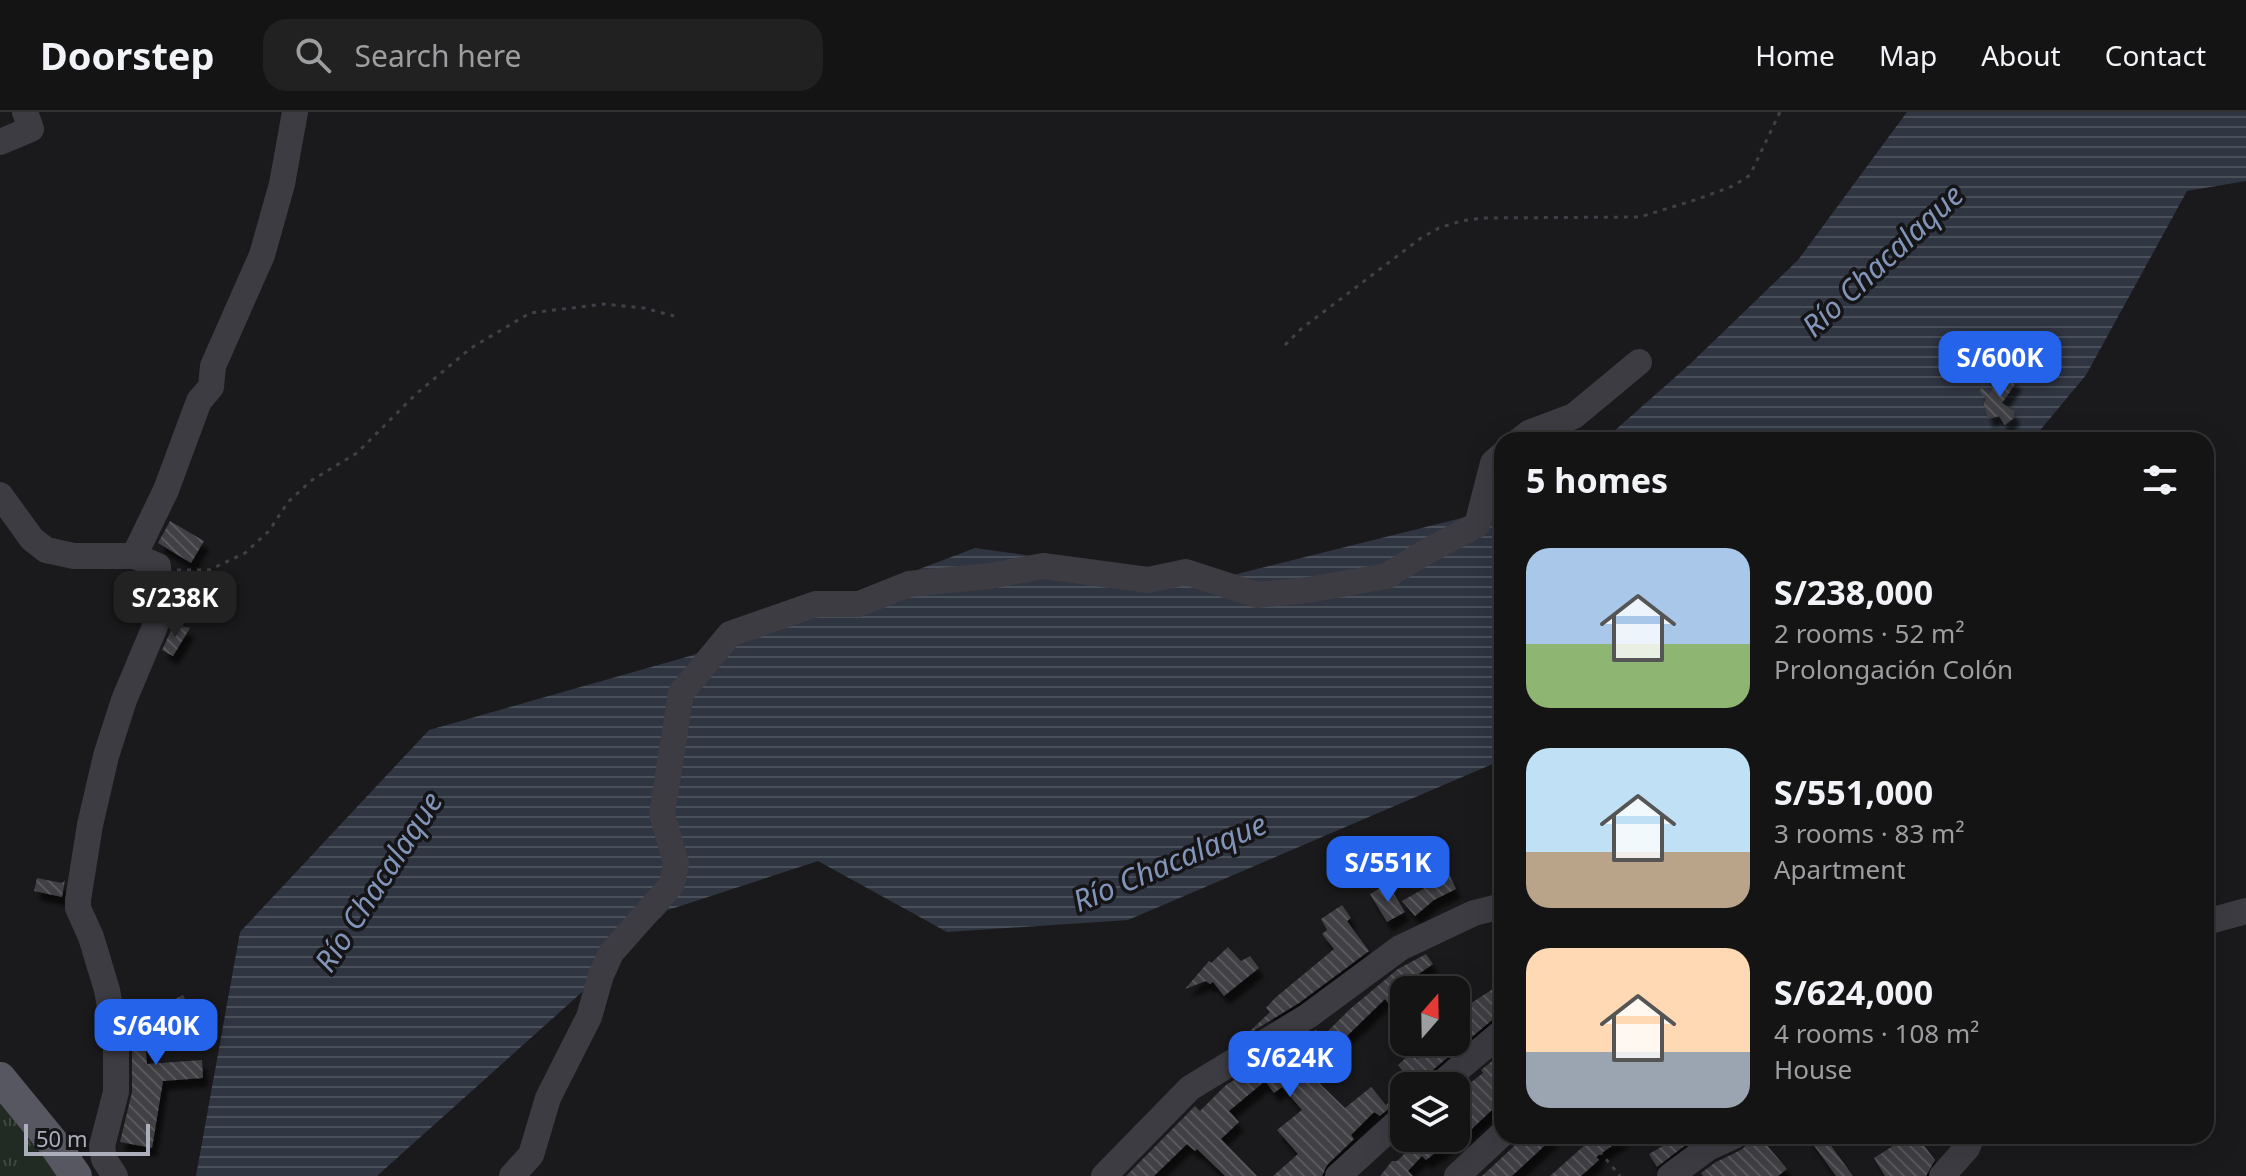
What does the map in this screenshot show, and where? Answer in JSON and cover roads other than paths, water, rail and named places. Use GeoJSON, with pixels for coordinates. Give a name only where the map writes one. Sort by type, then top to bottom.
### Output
{"type":"FeatureCollection","features":[{"type":"Feature","properties":{"kind":"main road"},"geometry":{"type":"LineString","coordinates":[[0,1078],[76,1176]]}},
{"type":"Feature","properties":{"kind":"street"},"geometry":{"type":"LineString","coordinates":[[0,142],[31,129],[25,112]]}},
{"type":"Feature","properties":{"kind":"street"},"geometry":{"type":"LineString","coordinates":[[115,1176],[104,1159],[102,1146],[116,1092],[116,1041],[107,990],[91,937],[78,908],[90,825],[116,720],[161,612],[146,561],[166,490],[199,401],[211,387],[213,366],[262,255],[282,184],[295,112]]}},
{"type":"Feature","properties":{"kind":"street"},"geometry":{"type":"LineString","coordinates":[[1532,432],[1574,416],[1639,362]]}},
{"type":"Feature","properties":{"kind":"street"},"geometry":{"type":"LineString","coordinates":[[512,1176],[531,1155],[548,1098],[589,1017],[611,953],[672,884],[676,863],[662,814],[681,693],[730,634],[816,604],[859,604],[909,584],[990,576],[1043,566],[1148,580],[1186,572],[1257,595],[1308,590],[1387,576],[1477,525],[1494,462]]}},
{"type":"Feature","properties":{"kind":"street"},"geometry":{"type":"LineString","coordinates":[[0,495],[32,539],[46,550],[74,556],[146,561]]}},
{"type":"Feature","properties":{"kind":"street"},"geometry":{"type":"LineString","coordinates":[[1104,1176],[1190,1088],[1308,1016],[1400,948],[1474,913],[1494,908]]}},
{"type":"Feature","properties":{"kind":"street"},"geometry":{"type":"LineString","coordinates":[[2214,920],[2246,911]]}},
{"type":"Feature","properties":{"kind":"street"},"geometry":{"type":"LineString","coordinates":[[1455,1072],[1494,1039]]}},
{"type":"Feature","properties":{"kind":"street"},"geometry":{"type":"LineString","coordinates":[[1338,1176],[1390,1129]]}},
{"type":"Feature","properties":{"kind":"street"},"geometry":{"type":"LineString","coordinates":[[1457,1176],[1494,1141]]}},
{"type":"Feature","properties":{"kind":"street"},"geometry":{"type":"LineString","coordinates":[[1670,1176],[1717,1144]]}},
{"type":"Feature","properties":{"kind":"street"},"geometry":{"type":"LineString","coordinates":[[1942,1176],[1969,1144]]}},
{"type":"Feature","properties":{"kind":"water","name":"Río Chacalaque"},"geometry":{"type":"Polygon","coordinates":[[[1907,112],[2246,112],[2246,181],[2187,191],[2086,375],[2039,432],[1613,432],[1690,364],[1798,260],[1907,112]]]}},
{"type":"Feature","properties":{"kind":"water","name":"Río Chacalaque"},"geometry":{"type":"Polygon","coordinates":[[[1494,510],[1494,763],[1128,920],[947,932],[818,861],[668,910],[601,975],[377,1176],[196,1176],[240,932],[429,730],[690,656],[975,548],[1209,581],[1494,510]]]}}]}
